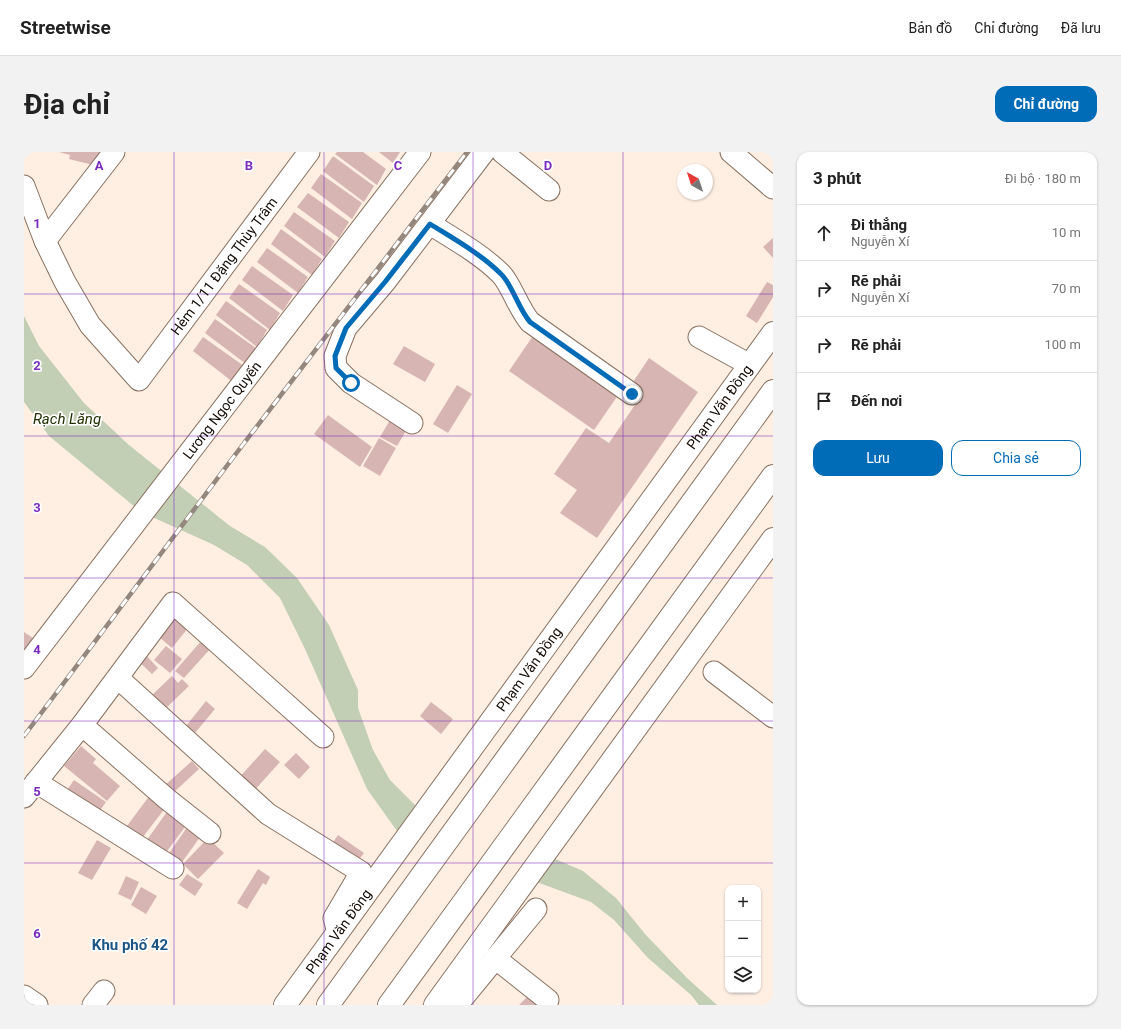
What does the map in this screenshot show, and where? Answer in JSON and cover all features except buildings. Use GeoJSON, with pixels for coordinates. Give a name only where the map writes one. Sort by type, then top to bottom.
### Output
{"type":"FeatureCollection","features":[{"type":"Feature","properties":{"kind":"main road","name":"Phạm Văn Đồng"},"geometry":{"type":"LineString","coordinates":[[285,1005],[773,333]]}},
{"type":"Feature","properties":{"kind":"main road"},"geometry":{"type":"LineString","coordinates":[[328,1005],[773,391]]}},
{"type":"Feature","properties":{"kind":"main road"},"geometry":{"type":"LineString","coordinates":[[389,1005],[773,476]]}},
{"type":"Feature","properties":{"kind":"main road"},"geometry":{"type":"LineString","coordinates":[[446,1001],[617,754],[773,539]]}},
{"type":"Feature","properties":{"kind":"street"},"geometry":{"type":"LineString","coordinates":[[45,241],[114,152]]}},
{"type":"Feature","properties":{"kind":"street","name":"Hẻm 1/11 Đặng Thùy Trâm"},"geometry":{"type":"LineString","coordinates":[[45,241],[65,282],[90,325],[139,380],[309,152]]}},
{"type":"Feature","properties":{"kind":"street","name":"Lương Ngọc Quyến"},"geometry":{"type":"LineString","coordinates":[[24,668],[420,152]]}},
{"type":"Feature","properties":{"kind":"street"},"geometry":{"type":"LineString","coordinates":[[412,423],[351,383],[336,368],[335,356],[346,328],[385,282],[484,152]]}},
{"type":"Feature","properties":{"kind":"street"},"geometry":{"type":"LineString","coordinates":[[502,152],[549,190]]}},
{"type":"Feature","properties":{"kind":"street"},"geometry":{"type":"LineString","coordinates":[[731,152],[773,188]]}},
{"type":"Feature","properties":{"kind":"street"},"geometry":{"type":"LineString","coordinates":[[24,186],[45,241]]}},
{"type":"Feature","properties":{"kind":"street"},"geometry":{"type":"LineString","coordinates":[[430,224],[475,253],[502,275],[520,309],[530,322],[632,394]]}},
{"type":"Feature","properties":{"kind":"street"},"geometry":{"type":"LineString","coordinates":[[699,337],[750,365]]}},
{"type":"Feature","properties":{"kind":"street"},"geometry":{"type":"LineString","coordinates":[[173,868],[30,789],[82,725],[173,603],[323,737]]}},
{"type":"Feature","properties":{"kind":"street"},"geometry":{"type":"LineString","coordinates":[[714,672],[773,717]]}},
{"type":"Feature","properties":{"kind":"street"},"geometry":{"type":"LineString","coordinates":[[118,678],[268,814],[361,872],[334,918],[342,927]]}},
{"type":"Feature","properties":{"kind":"street"},"geometry":{"type":"LineString","coordinates":[[82,725],[167,799],[210,833]]}},
{"type":"Feature","properties":{"kind":"street"},"geometry":{"type":"LineString","coordinates":[[446,1001],[495,958],[536,909]]}},
{"type":"Feature","properties":{"kind":"street"},"geometry":{"type":"LineString","coordinates":[[495,958],[548,1000]]}},
{"type":"Feature","properties":{"kind":"street"},"geometry":{"type":"LineString","coordinates":[[24,996],[38,1005]]}},
{"type":"Feature","properties":{"kind":"water","name":"Rạch Lăng"},"geometry":{"type":"Polygon","coordinates":[[[24,316],[39,346],[84,403],[129,445],[230,526],[265,547],[297,578],[329,625],[358,690],[358,708],[373,750],[390,780],[416,806],[553,858],[583,871],[616,898],[645,934],[687,978],[717,1005],[699,1005],[691,995],[648,958],[614,920],[591,902],[397,831],[367,789],[305,649],[280,598],[247,565],[214,545],[141,512],[49,436],[24,402],[24,316]]]}},
{"type":"Feature","properties":{"kind":"pier"},"geometry":{"type":"Polygon","coordinates":[[[418,805],[553,856],[533,882],[398,833],[418,805]]]}},
{"type":"Feature","properties":{"kind":"railway"},"geometry":{"type":"LineString","coordinates":[[24,736],[235,455],[467,152]]}},
{"type":"Feature","properties":{"kind":"district","name":"Khu phố 42"},"geometry":{"type":"Point","coordinates":[130,945]}},
{"type":"Feature","properties":{"kind":"route"},"geometry":{"type":"LineString","coordinates":[[351,383],[336,368],[335,356],[346,328],[385,282],[430,224],[475,253],[502,275],[520,309],[530,322],[632,394]]}}]}
